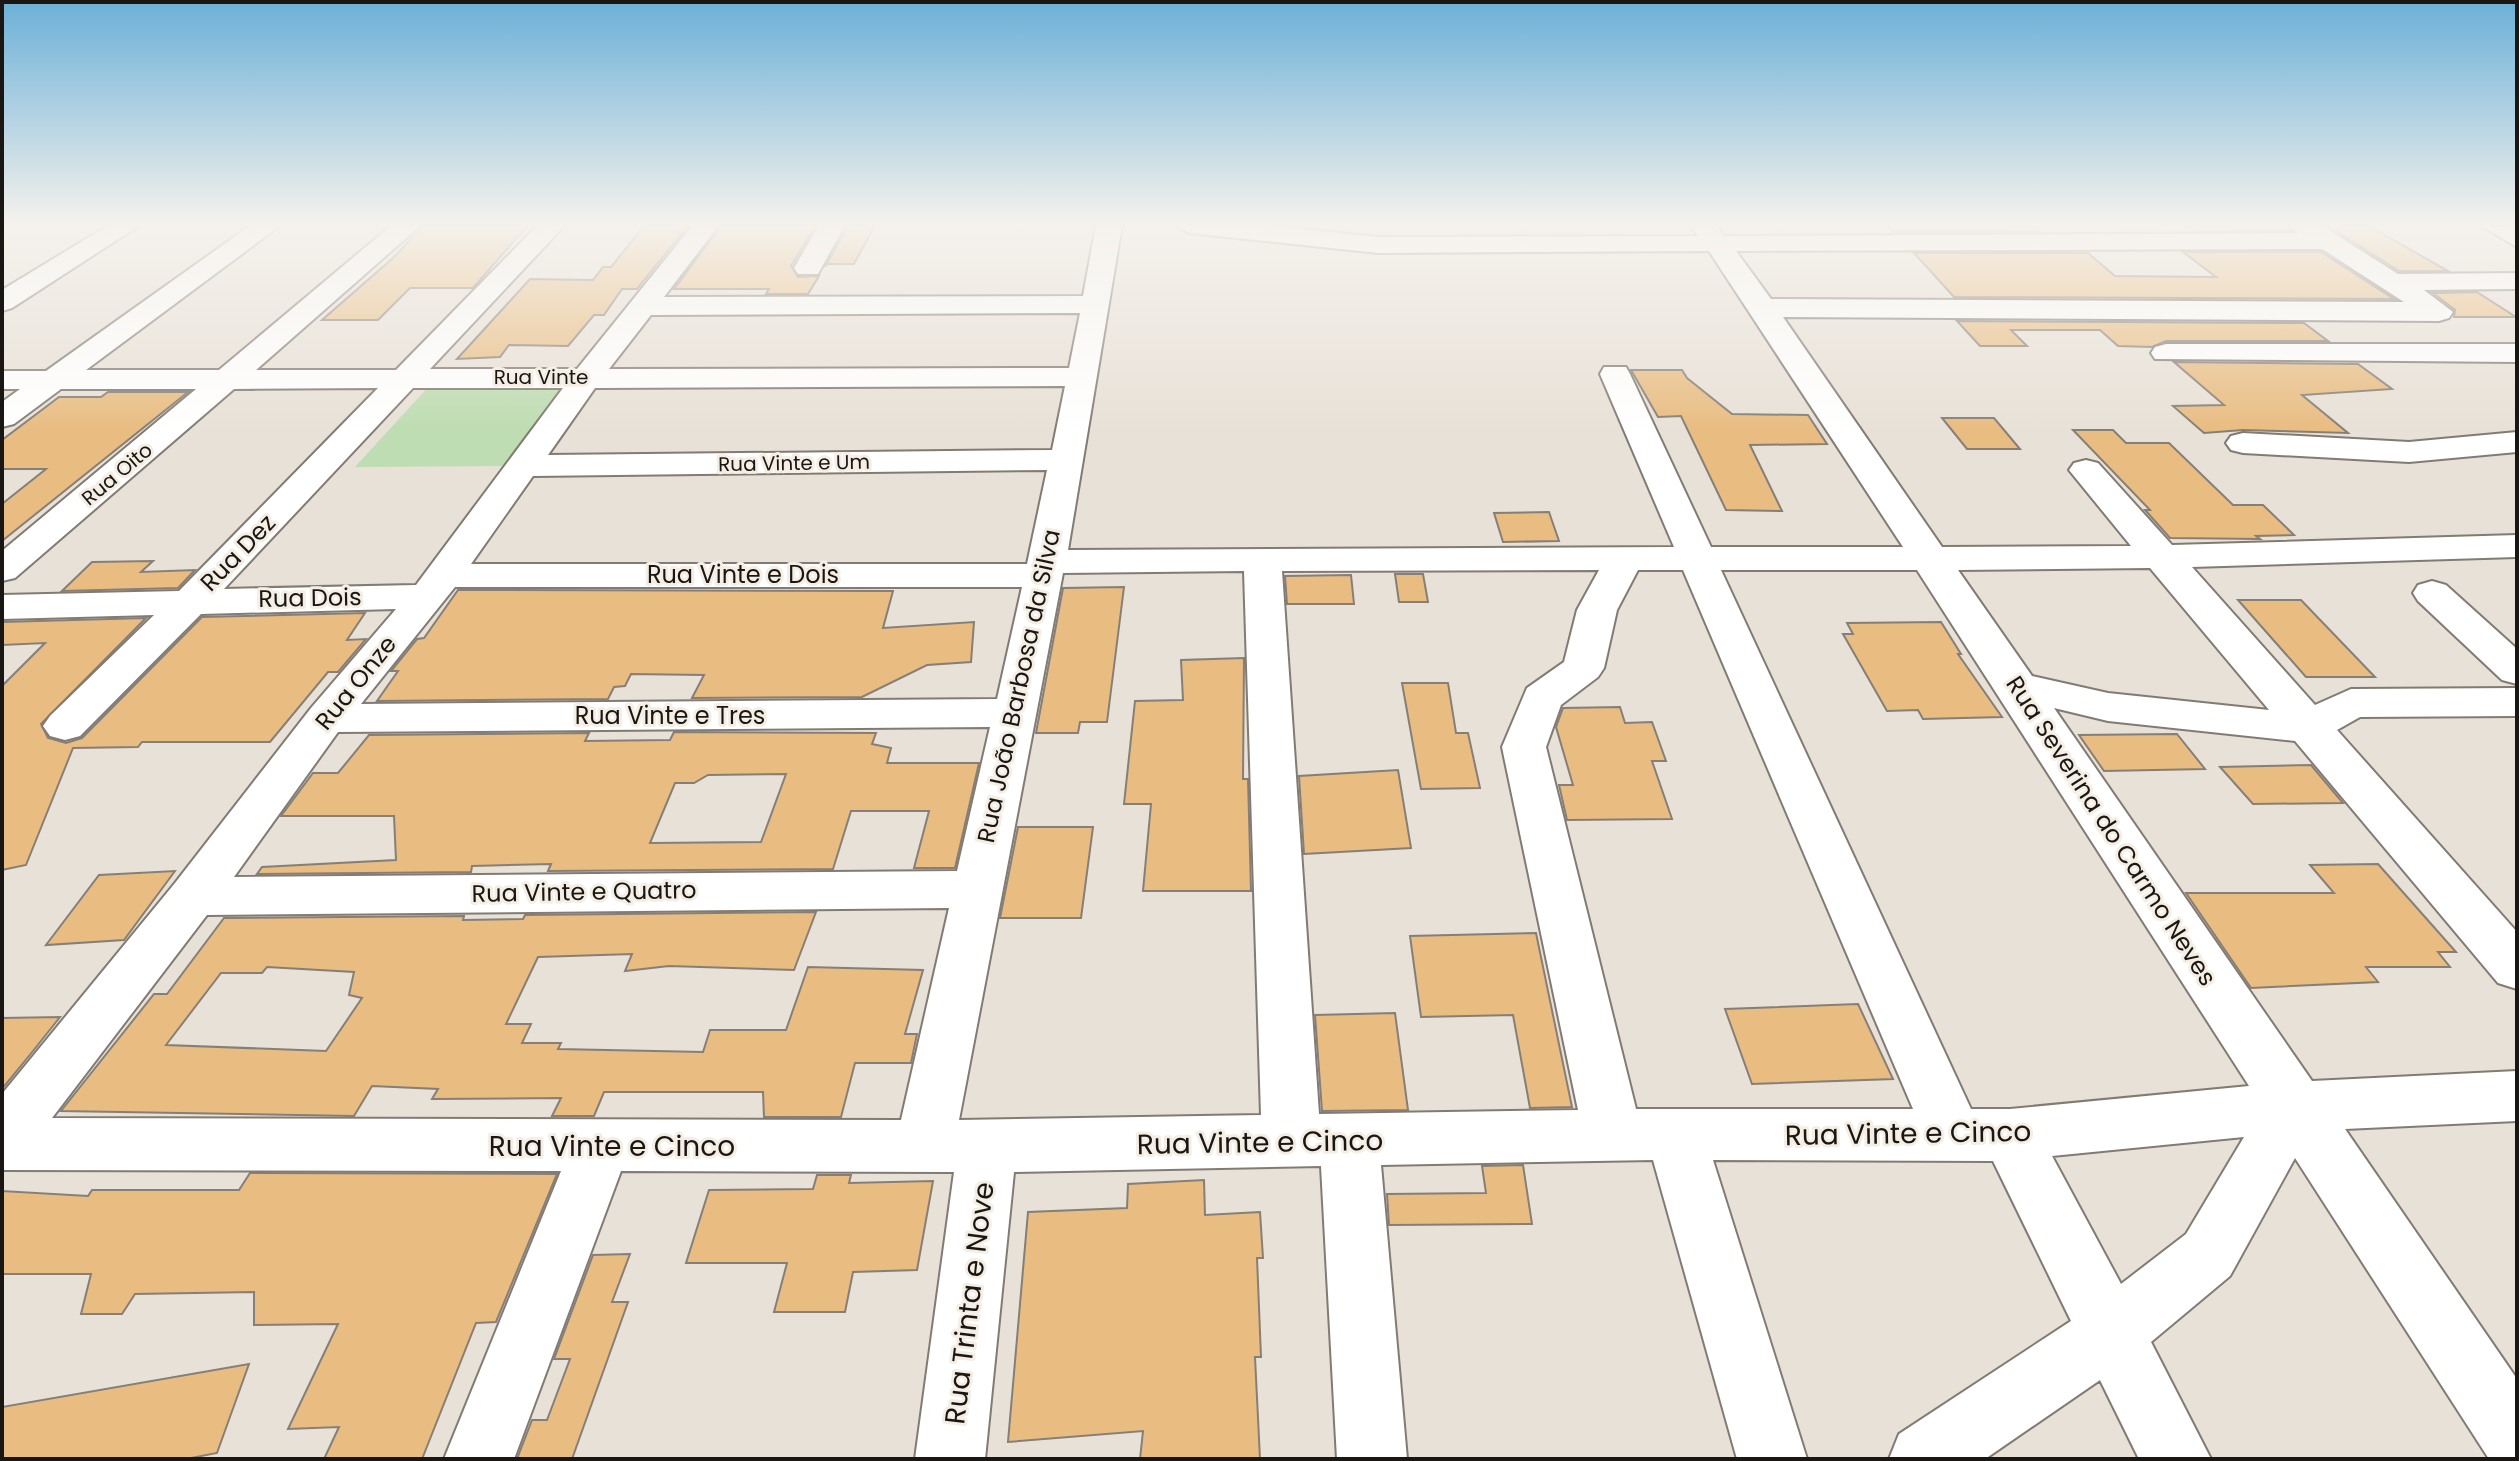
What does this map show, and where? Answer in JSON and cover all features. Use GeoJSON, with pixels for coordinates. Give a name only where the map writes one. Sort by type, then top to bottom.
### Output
{"type":"FeatureCollection","features":[{"type":"Feature","properties":{"kind":"street"},"geometry":{"type":"LineString","coordinates":[[2,417],[173,293]]}},
{"type":"Feature","properties":{"kind":"street","name":"Rua Oito"},"geometry":{"type":"LineString","coordinates":[[2,570],[330,293]]}},
{"type":"Feature","properties":{"kind":"street","name":"Rua Dez"},"geometry":{"type":"LineString","coordinates":[[65,726],[191,601],[487,293]]}},
{"type":"Feature","properties":{"kind":"street","name":"Rua Onze"},"geometry":{"type":"LineString","coordinates":[[2,1138],[193,896],[326,718],[435,586],[587,377],[653,293]]}},
{"type":"Feature","properties":{"kind":"street","name":"Rua João Barbosa da Silva"},"geometry":{"type":"LineString","coordinates":[[925,1146],[1099,293]]}},
{"type":"Feature","properties":{"kind":"street","name":"Rua Severina do Carmo Neves"},"geometry":{"type":"LineString","coordinates":[[1752,293],[2517,1439]]}},
{"type":"Feature","properties":{"kind":"street"},"geometry":{"type":"LineString","coordinates":[[2387,293],[2437,311],[2513,356]]}},
{"type":"Feature","properties":{"kind":"street"},"geometry":{"type":"LineString","coordinates":[[1763,308],[2414,293]]}},
{"type":"Feature","properties":{"kind":"street"},"geometry":{"type":"LineString","coordinates":[[2354,354],[2366,330],[2390,296]]}},
{"type":"Feature","properties":{"kind":"street"},"geometry":{"type":"LineString","coordinates":[[643,306],[1097,304]]}},
{"type":"Feature","properties":{"kind":"street"},"geometry":{"type":"LineString","coordinates":[[2166,353],[2513,356]]}},
{"type":"Feature","properties":{"kind":"street"},"geometry":{"type":"LineString","coordinates":[[1615,374],[1697,557],[1982,1135],[2111,1333],[2176,1459]]}},
{"type":"Feature","properties":{"kind":"street","name":"Rua Vinte"},"geometry":{"type":"LineString","coordinates":[[2,380],[1080,377]]}},
{"type":"Feature","properties":{"kind":"street"},"geometry":{"type":"LineString","coordinates":[[2243,443],[2409,452],[2517,442]]}},
{"type":"Feature","properties":{"kind":"street","name":"Rua Vinte e Um"},"geometry":{"type":"LineString","coordinates":[[521,466],[1067,460]]}},
{"type":"Feature","properties":{"kind":"street"},"geometry":{"type":"LineString","coordinates":[[2086,470],[2517,968]]}},
{"type":"Feature","properties":{"kind":"street","name":"Rua Vinte e Dois"},"geometry":{"type":"LineString","coordinates":[[435,586],[1043,568],[1262,558],[2159,557],[2375,547],[2517,546]]}},
{"type":"Feature","properties":{"kind":"street"},"geometry":{"type":"LineString","coordinates":[[1262,558],[1320,1141],[1372,1459]]}},
{"type":"Feature","properties":{"kind":"street"},"geometry":{"type":"LineString","coordinates":[[1613,1135],[1524,747],[1542,698],[1583,668],[1597,610],[1625,558]]}},
{"type":"Feature","properties":{"kind":"street","name":"Rua Dois"},"geometry":{"type":"LineString","coordinates":[[2,607],[191,601],[435,586]]}},
{"type":"Feature","properties":{"kind":"street"},"geometry":{"type":"LineString","coordinates":[[2432,593],[2517,671]]}},
{"type":"Feature","properties":{"kind":"street"},"geometry":{"type":"LineString","coordinates":[[2015,686],[2108,707],[2308,728],[2351,703],[2517,702]]}},
{"type":"Feature","properties":{"kind":"street","name":"Rua Vinte e Tres"},"geometry":{"type":"LineString","coordinates":[[326,718],[1013,713]]}},
{"type":"Feature","properties":{"kind":"street","name":"Rua Vinte e Quatro"},"geometry":{"type":"LineString","coordinates":[[193,896],[975,889]]}},
{"type":"Feature","properties":{"kind":"street","name":"Rua Vinte e Cinco"},"geometry":{"type":"LineString","coordinates":[[2,1144],[987,1146],[1675,1134],[1982,1135],[2293,1107],[2517,1096]]}},
{"type":"Feature","properties":{"kind":"street"},"geometry":{"type":"LineString","coordinates":[[1924,1459],[2111,1333],[2208,1255],[2293,1107]]}},
{"type":"Feature","properties":{"kind":"street"},"geometry":{"type":"LineString","coordinates":[[1675,1134],[1772,1459]]}},
{"type":"Feature","properties":{"kind":"street"},"geometry":{"type":"LineString","coordinates":[[479,1459],[601,1146]]}},
{"type":"Feature","properties":{"kind":"street","name":"Rua Trinta e Nove"},"geometry":{"type":"LineString","coordinates":[[950,1459],[987,1146]]}},
{"type":"Feature","properties":{"kind":"green space"},"geometry":{"type":"Polygon","coordinates":[[[571,382],[509,466],[355,467],[430,385],[571,382]]]}},
{"type":"Feature","properties":{"kind":"building"},"geometry":{"type":"Polygon","coordinates":[[[353,293],[405,293],[378,320],[322,320],[353,293]]]}},
{"type":"Feature","properties":{"kind":"building"},"geometry":{"type":"Polygon","coordinates":[[[517,293],[619,293],[604,315],[594,315],[568,346],[509,345],[500,357],[457,359],[517,293]]]}},
{"type":"Feature","properties":{"kind":"building"},"geometry":{"type":"Polygon","coordinates":[[[1951,293],[2385,293],[2394,299],[1954,297],[1951,293]]]}},
{"type":"Feature","properties":{"kind":"building"},"geometry":{"type":"Polygon","coordinates":[[[2433,293],[2479,293],[2516,317],[2454,317],[2455,310],[2433,293]]]}},
{"type":"Feature","properties":{"kind":"building"},"geometry":{"type":"Polygon","coordinates":[[[1957,321],[2304,323],[2328,341],[2166,341],[2152,347],[2118,346],[2100,330],[2011,330],[2027,346],[1980,346],[1957,321]]]}},
{"type":"Feature","properties":{"kind":"building"},"geometry":{"type":"Polygon","coordinates":[[[2174,362],[2358,364],[2392,389],[2302,395],[2348,433],[2243,430],[2204,433],[2173,406],[2224,405],[2174,362]]]}},
{"type":"Feature","properties":{"kind":"building"},"geometry":{"type":"Polygon","coordinates":[[[1631,370],[1682,370],[1687,378],[1732,414],[1808,415],[1827,444],[1750,445],[1782,511],[1726,510],[1681,416],[1658,417],[1631,370]]]}},
{"type":"Feature","properties":{"kind":"building"},"geometry":{"type":"Polygon","coordinates":[[[108,392],[188,392],[2,541],[2,504],[46,469],[2,469],[2,440],[59,397],[101,397],[108,392]]]}},
{"type":"Feature","properties":{"kind":"building"},"geometry":{"type":"Polygon","coordinates":[[[1942,418],[1994,418],[2020,449],[1967,449],[1942,418]]]}},
{"type":"Feature","properties":{"kind":"building"},"geometry":{"type":"Polygon","coordinates":[[[2073,430],[2113,430],[2126,443],[2169,443],[2233,505],[2263,505],[2294,535],[2256,536],[2260,539],[2170,538],[2145,510],[2150,510],[2073,430]]]}},
{"type":"Feature","properties":{"kind":"building"},"geometry":{"type":"Polygon","coordinates":[[[1549,512],[1559,541],[1503,542],[1494,513],[1549,512]]]}},
{"type":"Feature","properties":{"kind":"building"},"geometry":{"type":"Polygon","coordinates":[[[153,561],[141,572],[195,570],[178,588],[62,591],[92,562],[153,561]]]}},
{"type":"Feature","properties":{"kind":"building"},"geometry":{"type":"Polygon","coordinates":[[[1395,574],[1423,574],[1428,602],[1399,602],[1395,574]]]}},
{"type":"Feature","properties":{"kind":"building"},"geometry":{"type":"Polygon","coordinates":[[[1351,575],[1354,604],[1287,604],[1285,576],[1351,575]]]}},
{"type":"Feature","properties":{"kind":"building"},"geometry":{"type":"Polygon","coordinates":[[[1124,587],[1107,722],[1080,722],[1078,733],[1036,733],[1063,588],[1124,587]]]}},
{"type":"Feature","properties":{"kind":"building"},"geometry":{"type":"Polygon","coordinates":[[[458,590],[893,591],[883,628],[974,622],[971,662],[927,665],[862,697],[692,698],[704,675],[631,674],[625,686],[614,687],[608,699],[377,701],[398,671],[391,671],[417,639],[424,638],[458,590]]]}},
{"type":"Feature","properties":{"kind":"building"},"geometry":{"type":"Polygon","coordinates":[[[2238,600],[2301,600],[2375,677],[2306,677],[2238,600]]]}},
{"type":"Feature","properties":{"kind":"building"},"geometry":{"type":"Polygon","coordinates":[[[365,613],[347,640],[366,639],[338,672],[328,672],[270,742],[142,742],[138,747],[73,748],[26,865],[2,870],[2,686],[45,643],[2,645],[2,622],[146,618],[41,724],[48,738],[66,743],[82,738],[202,617],[365,613]]]}},
{"type":"Feature","properties":{"kind":"building"},"geometry":{"type":"Polygon","coordinates":[[[1941,622],[1961,654],[1958,654],[2002,717],[1923,719],[1918,710],[1887,711],[1843,634],[1853,634],[1847,623],[1941,622]]]}},
{"type":"Feature","properties":{"kind":"building"},"geometry":{"type":"Polygon","coordinates":[[[1244,658],[1243,779],[1248,779],[1251,891],[1143,891],[1151,804],[1124,804],[1135,701],[1183,700],[1181,660],[1244,658]]]}},
{"type":"Feature","properties":{"kind":"building"},"geometry":{"type":"Polygon","coordinates":[[[1402,683],[1448,683],[1456,733],[1468,733],[1480,788],[1421,789],[1402,683]]]}},
{"type":"Feature","properties":{"kind":"building"},"geometry":{"type":"Polygon","coordinates":[[[1620,707],[1625,723],[1652,722],[1666,761],[1652,761],[1672,819],[1567,820],[1559,785],[1573,785],[1556,727],[1563,708],[1620,707]]]}},
{"type":"Feature","properties":{"kind":"building"},"geometry":{"type":"Polygon","coordinates":[[[674,732],[876,733],[872,744],[891,748],[887,763],[979,763],[955,868],[914,868],[929,811],[851,811],[833,869],[548,871],[551,864],[472,866],[471,872],[257,874],[262,867],[396,860],[394,816],[281,816],[313,773],[338,773],[369,735],[589,733],[585,741],[670,740],[674,732]],[[786,774],[708,775],[694,783],[675,783],[650,843],[761,842],[786,774]]]}},
{"type":"Feature","properties":{"kind":"building"},"geometry":{"type":"Polygon","coordinates":[[[2177,734],[2205,769],[2104,771],[2079,735],[2177,734]]]}},
{"type":"Feature","properties":{"kind":"building"},"geometry":{"type":"Polygon","coordinates":[[[2311,765],[2343,803],[2253,804],[2220,767],[2311,765]]]}},
{"type":"Feature","properties":{"kind":"building"},"geometry":{"type":"Polygon","coordinates":[[[1398,770],[1411,848],[1304,854],[1299,776],[1398,770]]]}},
{"type":"Feature","properties":{"kind":"building"},"geometry":{"type":"Polygon","coordinates":[[[1018,827],[1093,827],[1081,918],[1000,918],[1018,827]]]}},
{"type":"Feature","properties":{"kind":"building"},"geometry":{"type":"Polygon","coordinates":[[[2378,864],[2456,952],[2438,952],[2450,967],[2366,967],[2378,982],[2251,988],[2186,893],[2334,893],[2310,865],[2378,864]]]}},
{"type":"Feature","properties":{"kind":"building"},"geometry":{"type":"Polygon","coordinates":[[[175,871],[124,940],[46,945],[99,875],[175,871]]]}},
{"type":"Feature","properties":{"kind":"building"},"geometry":{"type":"Polygon","coordinates":[[[816,912],[794,970],[669,966],[625,971],[632,954],[538,957],[506,1024],[531,1024],[522,1043],[561,1043],[558,1049],[703,1052],[710,1030],[786,1030],[808,967],[923,970],[905,1034],[917,1034],[911,1063],[855,1063],[841,1117],[764,1117],[763,1092],[604,1092],[594,1116],[552,1116],[561,1098],[432,1099],[438,1089],[372,1086],[354,1116],[61,1111],[154,994],[167,994],[224,918],[464,916],[463,920],[523,919],[525,915],[816,912]],[[267,967],[262,973],[221,973],[166,1045],[326,1051],[362,998],[349,995],[354,972],[267,967]]]}},
{"type":"Feature","properties":{"kind":"building"},"geometry":{"type":"Polygon","coordinates":[[[1536,933],[1572,1107],[1530,1108],[1513,1015],[1421,1017],[1410,936],[1536,933]]]}},
{"type":"Feature","properties":{"kind":"building"},"geometry":{"type":"Polygon","coordinates":[[[1858,1004],[1893,1079],[1752,1084],[1725,1009],[1858,1004]]]}},
{"type":"Feature","properties":{"kind":"building"},"geometry":{"type":"Polygon","coordinates":[[[1395,1013],[1408,1110],[1322,1111],[1315,1015],[1395,1013]]]}},
{"type":"Feature","properties":{"kind":"building"},"geometry":{"type":"Polygon","coordinates":[[[60,1017],[33,1051],[2,1089],[2,1018],[60,1017]]]}},
{"type":"Feature","properties":{"kind":"building"},"geometry":{"type":"Polygon","coordinates":[[[1523,1165],[1532,1224],[1389,1225],[1387,1194],[1486,1193],[1482,1166],[1523,1165]]]}},
{"type":"Feature","properties":{"kind":"building"},"geometry":{"type":"Polygon","coordinates":[[[250,1173],[557,1174],[496,1322],[476,1323],[422,1459],[324,1459],[339,1427],[288,1429],[338,1324],[254,1325],[254,1292],[135,1294],[122,1314],[81,1314],[91,1274],[2,1274],[2,1191],[88,1196],[92,1190],[239,1190],[250,1173]]]}},
{"type":"Feature","properties":{"kind":"building"},"geometry":{"type":"Polygon","coordinates":[[[817,1175],[851,1175],[849,1183],[933,1181],[917,1270],[853,1272],[845,1312],[774,1312],[787,1263],[686,1263],[709,1190],[813,1189],[817,1175]]]}},
{"type":"Feature","properties":{"kind":"building"},"geometry":{"type":"Polygon","coordinates":[[[1204,1180],[1205,1215],[1260,1212],[1263,1258],[1257,1258],[1261,1357],[1255,1357],[1260,1459],[1140,1459],[1143,1431],[1008,1442],[1028,1212],[1127,1208],[1128,1184],[1204,1180]]]}},
{"type":"Feature","properties":{"kind":"building"},"geometry":{"type":"Polygon","coordinates":[[[630,1254],[612,1302],[628,1302],[572,1459],[517,1459],[532,1420],[547,1420],[570,1359],[554,1359],[593,1255],[630,1254]]]}},
{"type":"Feature","properties":{"kind":"building"},"geometry":{"type":"Polygon","coordinates":[[[249,1364],[217,1453],[186,1459],[2,1459],[2,1407],[249,1364]]]}}]}
